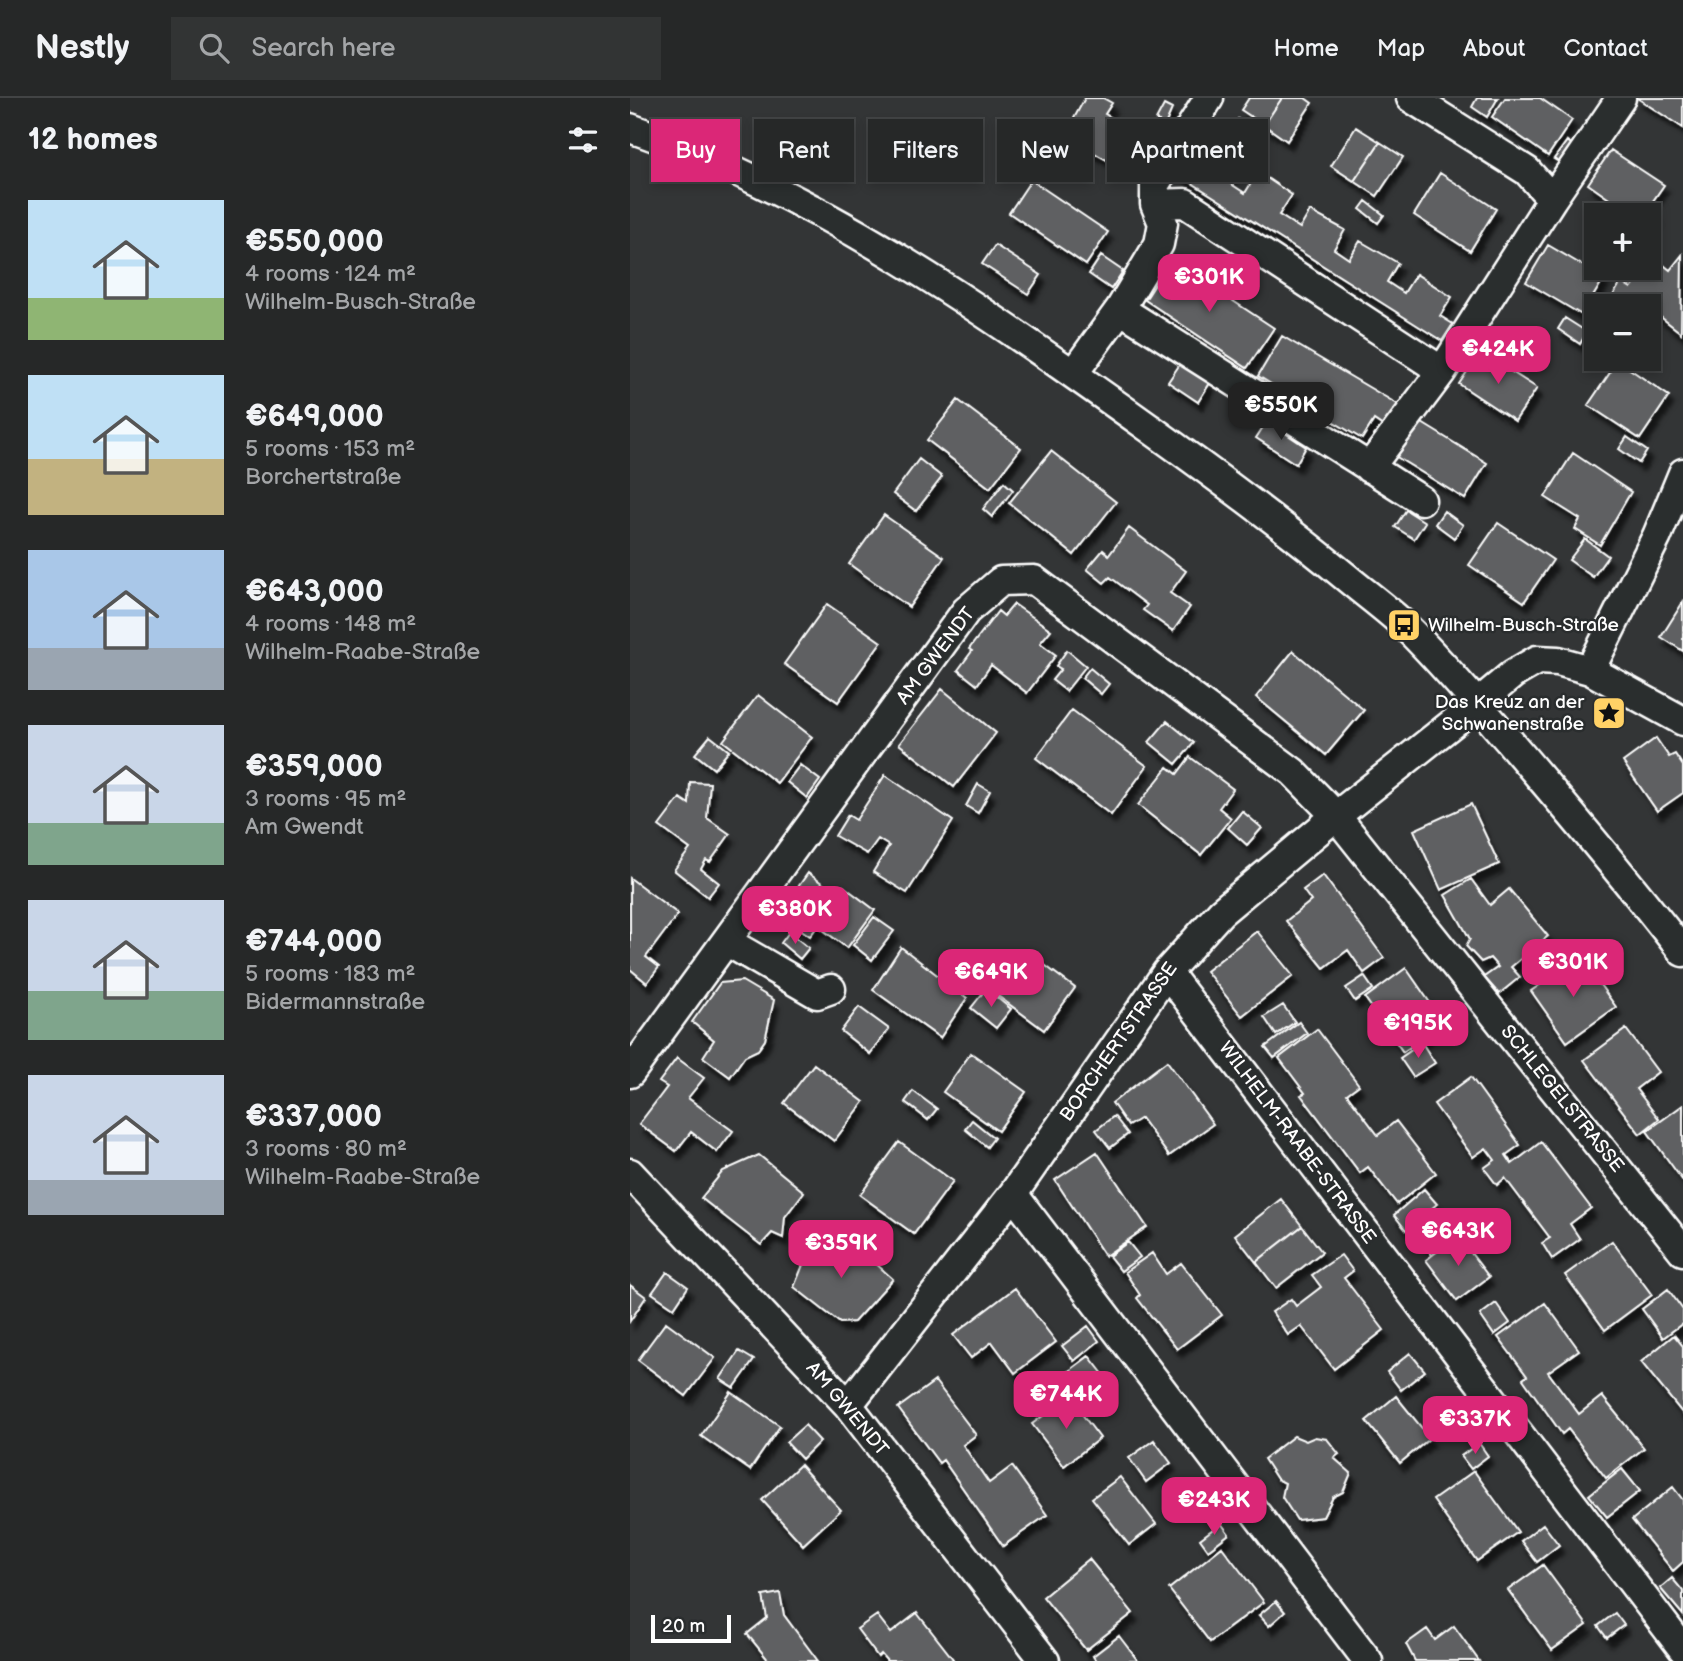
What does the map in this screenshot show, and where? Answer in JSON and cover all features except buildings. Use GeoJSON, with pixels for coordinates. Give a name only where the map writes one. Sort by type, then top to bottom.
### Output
{"type":"FeatureCollection","features":[{"type":"Feature","properties":{"kind":"street"},"geometry":{"type":"LineString","coordinates":[[1073,374],[1121,309],[1159,244],[1163,223],[1155,204],[1155,184],[1209,98]]}},
{"type":"Feature","properties":{"kind":"street"},"geometry":{"type":"LineString","coordinates":[[1412,98],[1527,172],[1552,199]]}},
{"type":"Feature","properties":{"kind":"street"},"geometry":{"type":"LineString","coordinates":[[1369,468],[1442,371],[1552,199],[1621,98]]}},
{"type":"Feature","properties":{"kind":"street"},"geometry":{"type":"LineString","coordinates":[[630,128],[672,143],[772,189],[867,240],[945,287],[1073,374],[1304,542],[1404,625],[1477,704],[1587,831],[1683,952]]}},
{"type":"Feature","properties":{"kind":"street"},"geometry":{"type":"LineString","coordinates":[[1155,204],[1185,204],[1442,371]]}},
{"type":"Feature","properties":{"kind":"street"},"geometry":{"type":"LineString","coordinates":[[1121,309],[1421,500]]}},
{"type":"Feature","properties":{"kind":"street"},"geometry":{"type":"LineString","coordinates":[[1590,670],[1657,536],[1683,473]]}},
{"type":"Feature","properties":{"kind":"street","name":"AM GWENDT"},"geometry":{"type":"LineString","coordinates":[[630,1073],[966,611],[1002,581],[1034,580],[1293,772],[1336,816]]}},
{"type":"Feature","properties":{"kind":"street","name":"BORCHERTSTRASSE"},"geometry":{"type":"LineString","coordinates":[[848,1405],[1013,1194],[1167,972],[1221,912],[1336,816],[1513,674],[1537,660],[1558,661],[1590,670],[1683,721]]}},
{"type":"Feature","properties":{"kind":"street","name":"SCHLEGELSTRASSE"},"geometry":{"type":"LineString","coordinates":[[1336,816],[1683,1251]]}},
{"type":"Feature","properties":{"kind":"street"},"geometry":{"type":"LineString","coordinates":[[726,941],[817,994],[831,989]]}},
{"type":"Feature","properties":{"kind":"street","name":"WILHELM-RAABE-STRASSE"},"geometry":{"type":"LineString","coordinates":[[1167,972],[1683,1649]]}},
{"type":"Feature","properties":{"kind":"street","name":"AM GWENDT"},"geometry":{"type":"LineString","coordinates":[[630,1173],[848,1405],[1045,1661]]}},
{"type":"Feature","properties":{"kind":"street"},"geometry":{"type":"LineString","coordinates":[[1013,1194],[1368,1661]]}},
{"type":"Feature","properties":{"kind":"place","name":"Wilhelm-Busch-Straße"},"geometry":{"type":"Point","coordinates":[1404,625]}},
{"type":"Feature","properties":{"kind":"place","name":"Das Kreuz an der Schwanenstraße"},"geometry":{"type":"Point","coordinates":[1609,713]}}]}
